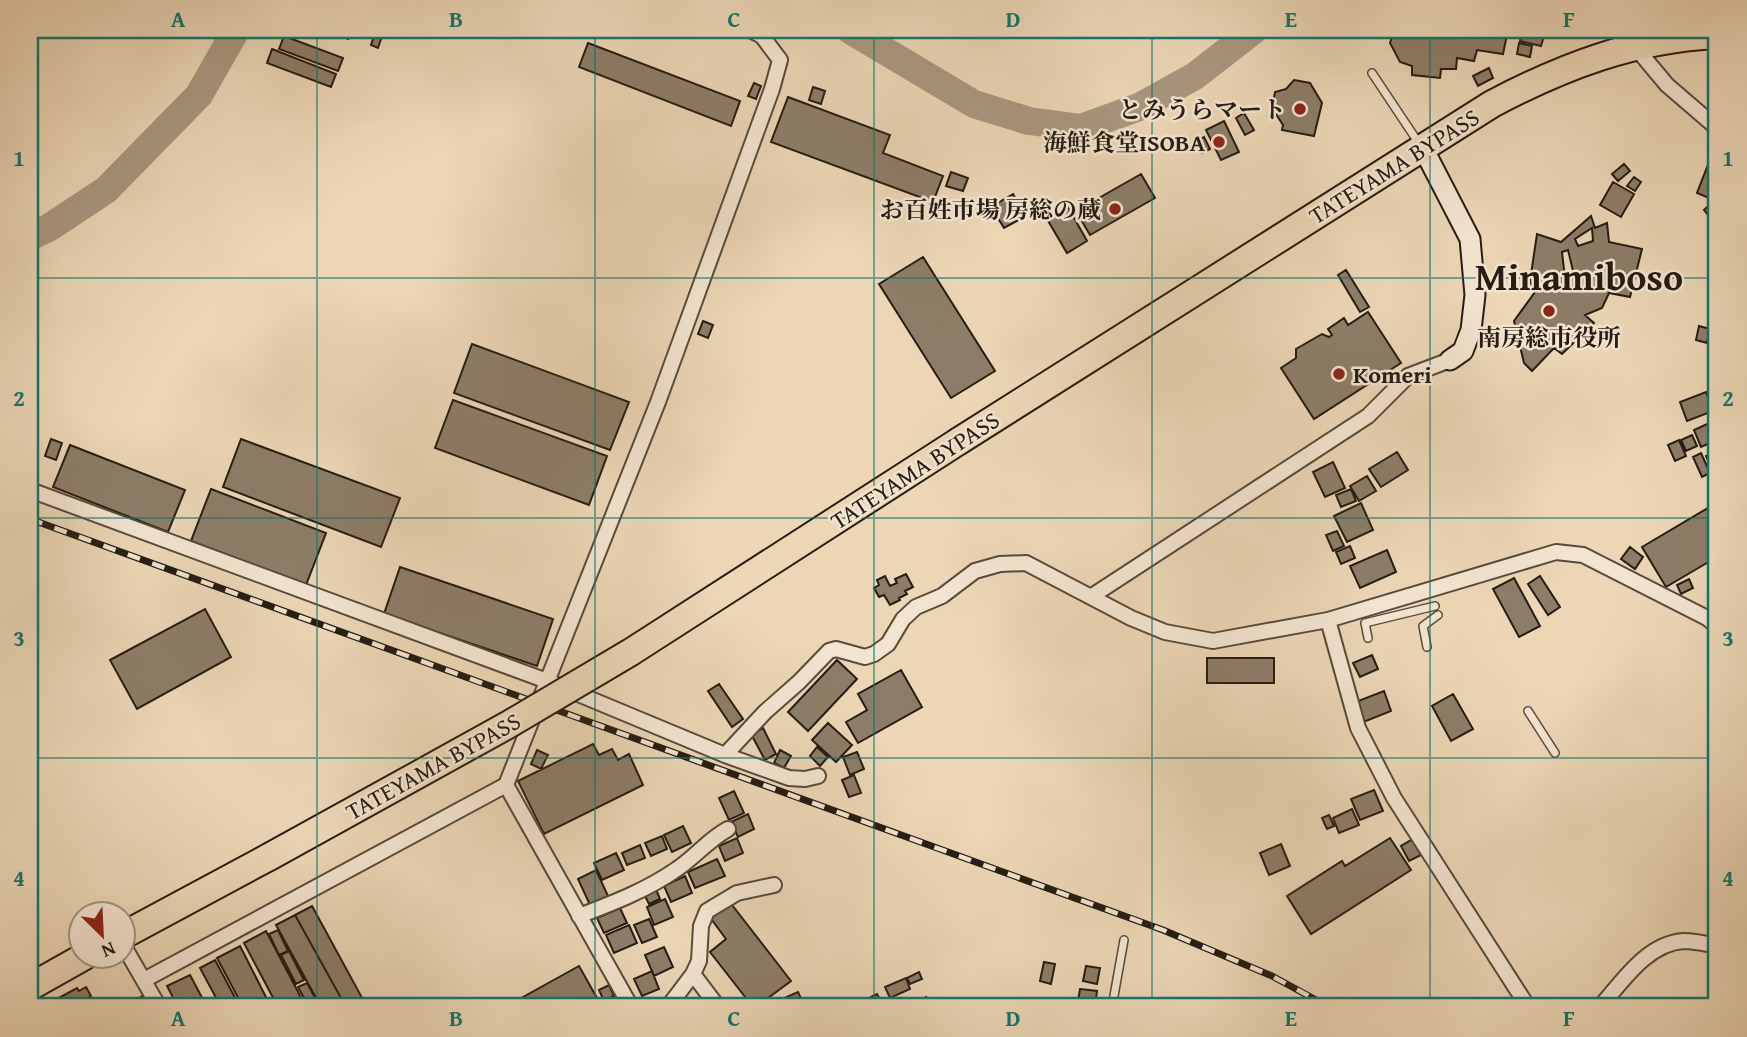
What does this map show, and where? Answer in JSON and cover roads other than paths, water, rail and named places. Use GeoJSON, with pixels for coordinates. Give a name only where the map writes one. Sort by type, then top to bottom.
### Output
{"type":"FeatureCollection","features":[{"type":"Feature","properties":{"kind":"highway","name":"TATEYAMA BYPASS"},"geometry":{"type":"LineString","coordinates":[[136,929],[506,726],[631,652],[1492,104],[1537,80],[1633,40],[1717,35]]}},
{"type":"Feature","properties":{"kind":"highway"},"geometry":{"type":"LineString","coordinates":[[30,986],[66,967]]}},
{"type":"Feature","properties":{"kind":"street"},"geometry":{"type":"LineString","coordinates":[[144,980],[506,785],[658,402],[772,89],[779,60],[762,36],[750,30]]}},
{"type":"Feature","properties":{"kind":"street"},"geometry":{"type":"LineString","coordinates":[[1633,40],[1667,85],[1717,128]]}},
{"type":"Feature","properties":{"kind":"street"},"geometry":{"type":"LineString","coordinates":[[1092,596],[1368,416],[1408,376],[1450,360],[1463,351],[1471,330],[1475,295],[1470,239],[1423,148]]}},
{"type":"Feature","properties":{"kind":"street"},"geometry":{"type":"LineString","coordinates":[[30,490],[547,681],[725,755],[789,778],[818,776]]}},
{"type":"Feature","properties":{"kind":"street"},"geometry":{"type":"LineString","coordinates":[[725,755],[765,712],[830,651],[836,649],[865,657],[874,654],[888,644],[903,619],[916,607],[942,596],[975,571],[1000,564],[1026,563],[1131,618],[1166,632],[1213,641],[1328,620],[1556,551],[1583,555],[1707,618],[1717,626]]}},
{"type":"Feature","properties":{"kind":"street"},"geometry":{"type":"LineString","coordinates":[[1328,620],[1358,728],[1394,798],[1528,1007]]}},
{"type":"Feature","properties":{"kind":"street"},"geometry":{"type":"LineString","coordinates":[[506,785],[631,1007]]}},
{"type":"Feature","properties":{"kind":"street"},"geometry":{"type":"LineString","coordinates":[[579,916],[632,895],[678,869],[713,837],[728,830]]}},
{"type":"Feature","properties":{"kind":"street"},"geometry":{"type":"LineString","coordinates":[[668,1007],[693,974],[699,961],[701,926],[707,911],[737,893],[774,885]]}},
{"type":"Feature","properties":{"kind":"street"},"geometry":{"type":"LineString","coordinates":[[1600,1007],[1636,964],[1671,943],[1686,941],[1717,946]]}},
{"type":"Feature","properties":{"kind":"street"},"geometry":{"type":"LineString","coordinates":[[136,967],[159,1007]]}},
{"type":"Feature","properties":{"kind":"street"},"geometry":{"type":"LineString","coordinates":[[693,974],[718,1007]]}},
{"type":"Feature","properties":{"kind":"lane"},"geometry":{"type":"LineString","coordinates":[[1372,74],[1423,148]]}},
{"type":"Feature","properties":{"kind":"lane"},"geometry":{"type":"LineString","coordinates":[[1368,638],[1366,623],[1435,606]]}},
{"type":"Feature","properties":{"kind":"lane"},"geometry":{"type":"LineString","coordinates":[[1427,648],[1423,626],[1438,615]]}},
{"type":"Feature","properties":{"kind":"lane"},"geometry":{"type":"LineString","coordinates":[[1528,711],[1555,753]]}},
{"type":"Feature","properties":{"kind":"lane"},"geometry":{"type":"LineString","coordinates":[[1112,1007],[1124,940]]}},
{"type":"Feature","properties":{"kind":"waterway"},"geometry":{"type":"LineString","coordinates":[[30,237],[106,190],[199,95],[236,30]]}},
{"type":"Feature","properties":{"kind":"waterway"},"geometry":{"type":"LineString","coordinates":[[850,30],[974,104],[1029,121],[1081,128],[1139,107],[1195,76],[1254,30]]}},
{"type":"Feature","properties":{"kind":"railway"},"geometry":{"type":"LineString","coordinates":[[30,519],[1163,930],[1272,976],[1329,1007]]}},
{"type":"Feature","properties":{"kind":"place","name":"とみうらマート"},"geometry":{"type":"Point","coordinates":[1300,109]}},
{"type":"Feature","properties":{"kind":"place","name":"海鮮食堂ISOBA"},"geometry":{"type":"Point","coordinates":[1219,142]}},
{"type":"Feature","properties":{"kind":"place","name":"お百姓市場 房総の蔵"},"geometry":{"type":"Point","coordinates":[1115,209]}},
{"type":"Feature","properties":{"kind":"place","name":"南房総市役所"},"geometry":{"type":"Point","coordinates":[1549,311]}},
{"type":"Feature","properties":{"kind":"place","name":"Komeri"},"geometry":{"type":"Point","coordinates":[1339,374]}},
{"type":"Feature","properties":{"kind":"district","name":"Minamiboso"},"geometry":{"type":"Point","coordinates":[1579,276]}}]}
